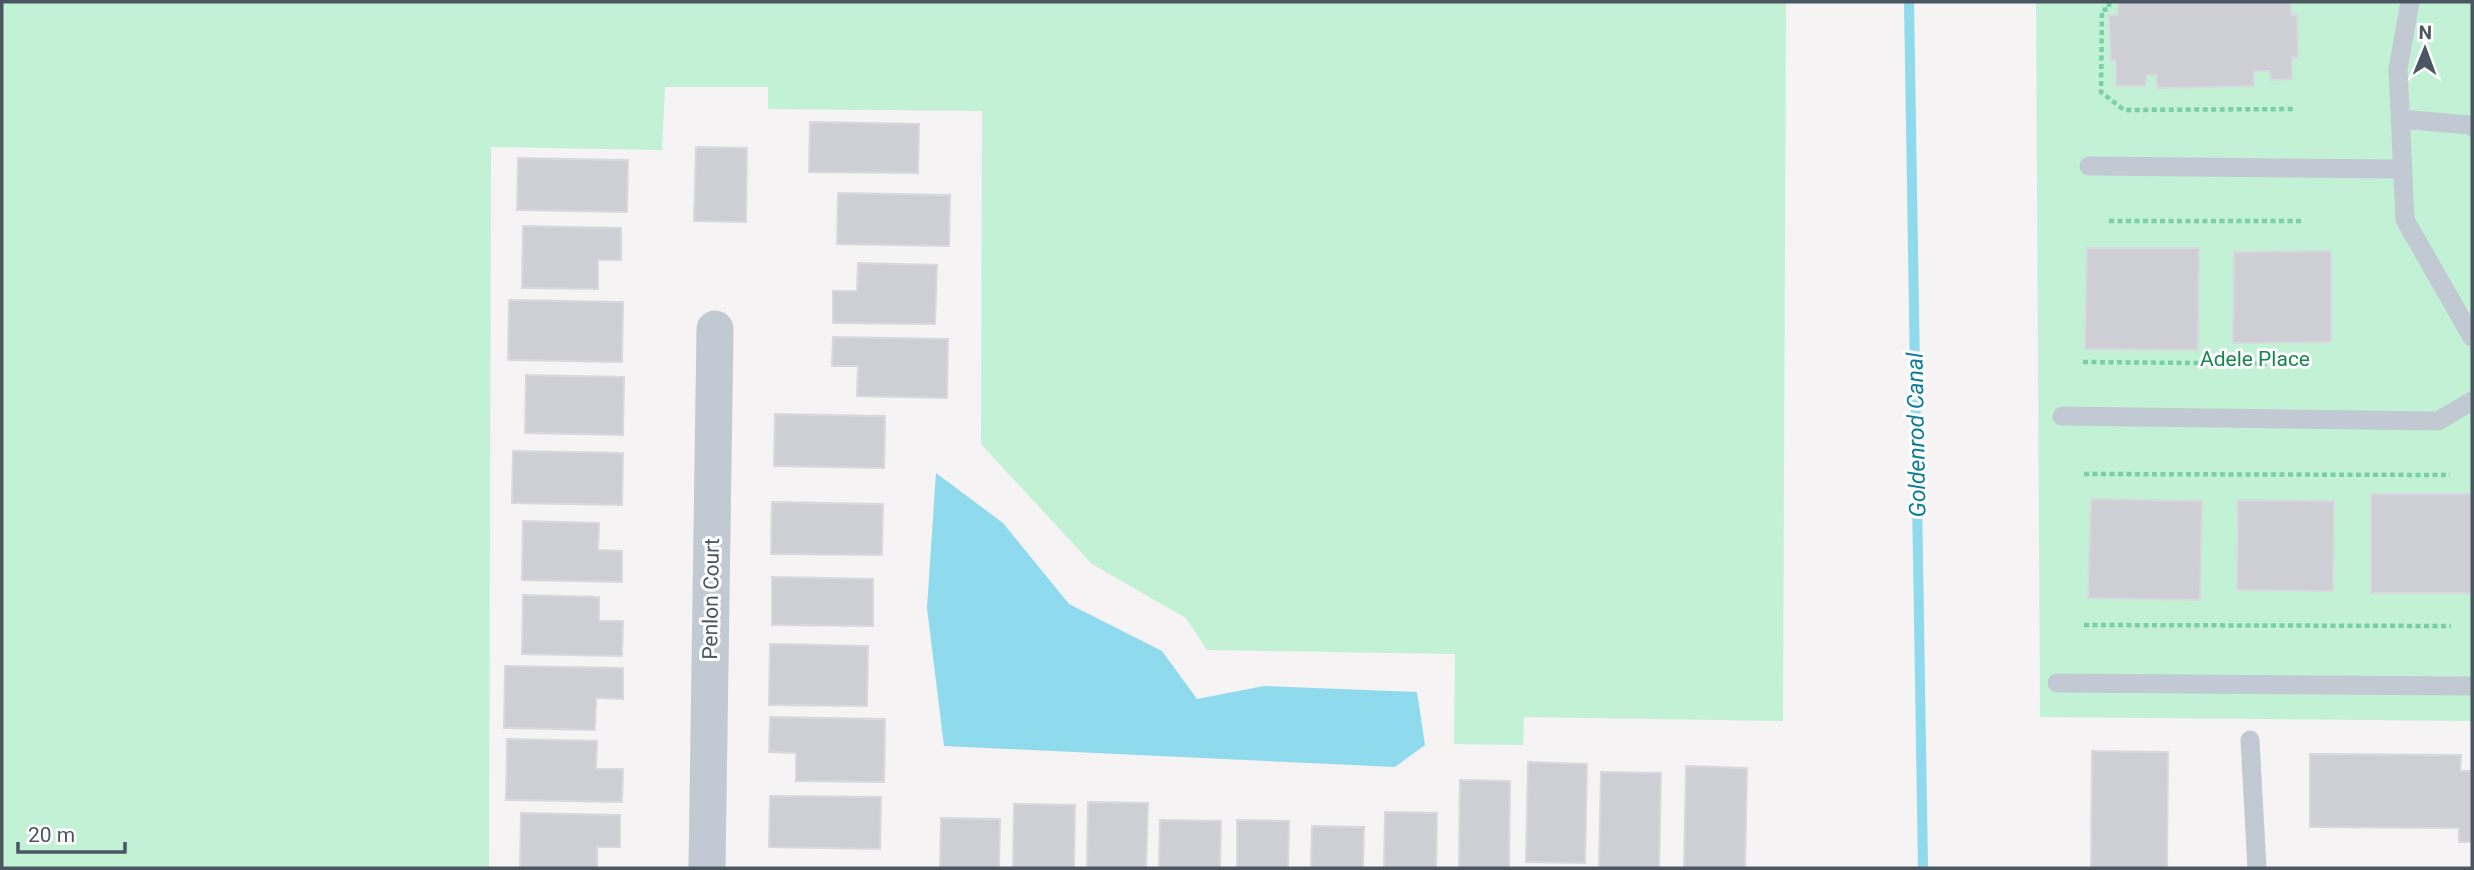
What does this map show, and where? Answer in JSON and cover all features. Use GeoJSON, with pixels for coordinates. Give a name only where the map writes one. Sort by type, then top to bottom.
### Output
{"type":"FeatureCollection","features":[{"type":"Feature","properties":{"kind":"street","name":"Penlon Court"},"geometry":{"type":"LineString","coordinates":[[707,868],[715,330]]}},
{"type":"Feature","properties":{"kind":"lane"},"geometry":{"type":"LineString","coordinates":[[2410,2],[2398,69],[2405,220],[2471,332]]}},
{"type":"Feature","properties":{"kind":"lane"},"geometry":{"type":"LineString","coordinates":[[2400,119],[2472,127]]}},
{"type":"Feature","properties":{"kind":"lane"},"geometry":{"type":"LineString","coordinates":[[2089,166],[2403,169]]}},
{"type":"Feature","properties":{"kind":"lane"},"geometry":{"type":"LineString","coordinates":[[2062,416],[2438,421],[2472,401]]}},
{"type":"Feature","properties":{"kind":"lane"},"geometry":{"type":"LineString","coordinates":[[2057,683],[2472,686]]}},
{"type":"Feature","properties":{"kind":"lane"},"geometry":{"type":"LineString","coordinates":[[2250,740],[2257,868]]}},
{"type":"Feature","properties":{"kind":"path"},"geometry":{"type":"LineString","coordinates":[[2109,2],[2109,9],[2102,10],[2101,92],[2124,110],[2294,109]]}},
{"type":"Feature","properties":{"kind":"path"},"geometry":{"type":"LineString","coordinates":[[2109,221],[2303,221]]}},
{"type":"Feature","properties":{"kind":"path"},"geometry":{"type":"LineString","coordinates":[[2083,362],[2305,364]]}},
{"type":"Feature","properties":{"kind":"path"},"geometry":{"type":"LineString","coordinates":[[2084,474],[2450,475]]}},
{"type":"Feature","properties":{"kind":"path"},"geometry":{"type":"LineString","coordinates":[[2084,625],[2451,626]]}},
{"type":"Feature","properties":{"kind":"green space"},"geometry":{"type":"Polygon","coordinates":[[[2,2],[1786,2],[1783,721],[1524,717],[1523,745],[1454,744],[1455,654],[1207,650],[1186,618],[1092,564],[981,444],[982,111],[768,109],[768,87],[665,87],[662,150],[491,147],[489,868],[2,868],[2,2]]]}},
{"type":"Feature","properties":{"kind":"green space","name":"Adele Place"},"geometry":{"type":"Polygon","coordinates":[[[2036,2],[2472,2],[2472,721],[2040,717],[2036,2]]]}},
{"type":"Feature","properties":{"kind":"water"},"geometry":{"type":"Polygon","coordinates":[[[936,473],[1003,523],[1069,604],[1162,651],[1197,699],[1264,686],[1417,692],[1425,745],[1395,767],[944,746],[927,608],[936,473]]]}},
{"type":"Feature","properties":{"kind":"building"},"geometry":{"type":"Polygon","coordinates":[[[2118,2],[2291,2],[2291,15],[2297,15],[2298,58],[2292,57],[2292,79],[2271,80],[2270,71],[2254,71],[2254,86],[2157,88],[2157,75],[2146,75],[2146,86],[2116,86],[2116,61],[2111,61],[2109,15],[2118,15],[2118,2]]]}},
{"type":"Feature","properties":{"kind":"building"},"geometry":{"type":"Polygon","coordinates":[[[810,122],[919,124],[918,173],[809,172],[810,122]]]}},
{"type":"Feature","properties":{"kind":"building"},"geometry":{"type":"Polygon","coordinates":[[[696,147],[747,148],[746,222],[694,221],[696,147]]]}},
{"type":"Feature","properties":{"kind":"building"},"geometry":{"type":"Polygon","coordinates":[[[518,158],[628,160],[627,212],[517,210],[518,158]]]}},
{"type":"Feature","properties":{"kind":"building"},"geometry":{"type":"Polygon","coordinates":[[[838,193],[950,195],[949,246],[837,244],[838,193]]]}},
{"type":"Feature","properties":{"kind":"building"},"geometry":{"type":"Polygon","coordinates":[[[523,226],[621,228],[621,260],[598,260],[598,289],[522,288],[523,226]]]}},
{"type":"Feature","properties":{"kind":"building"},"geometry":{"type":"Polygon","coordinates":[[[2087,248],[2199,248],[2198,350],[2085,349],[2087,248]]]}},
{"type":"Feature","properties":{"kind":"building"},"geometry":{"type":"Polygon","coordinates":[[[2331,251],[2331,342],[2233,343],[2234,252],[2331,251]]]}},
{"type":"Feature","properties":{"kind":"building"},"geometry":{"type":"Polygon","coordinates":[[[858,263],[937,265],[935,324],[833,323],[833,291],[857,291],[858,263]]]}},
{"type":"Feature","properties":{"kind":"building"},"geometry":{"type":"Polygon","coordinates":[[[509,300],[623,302],[622,362],[508,360],[509,300]]]}},
{"type":"Feature","properties":{"kind":"building"},"geometry":{"type":"Polygon","coordinates":[[[833,337],[948,339],[947,398],[857,396],[858,366],[832,366],[833,337]]]}},
{"type":"Feature","properties":{"kind":"building"},"geometry":{"type":"Polygon","coordinates":[[[526,375],[624,377],[623,435],[525,433],[526,375]]]}},
{"type":"Feature","properties":{"kind":"building"},"geometry":{"type":"Polygon","coordinates":[[[775,414],[885,416],[884,468],[774,466],[775,414]]]}},
{"type":"Feature","properties":{"kind":"building"},"geometry":{"type":"Polygon","coordinates":[[[513,451],[623,453],[622,505],[512,503],[513,451]]]}},
{"type":"Feature","properties":{"kind":"building"},"geometry":{"type":"Polygon","coordinates":[[[2371,494],[2472,494],[2472,593],[2371,593],[2371,494]]]}},
{"type":"Feature","properties":{"kind":"building"},"geometry":{"type":"Polygon","coordinates":[[[2091,499],[2202,501],[2200,600],[2088,598],[2091,499]]]}},
{"type":"Feature","properties":{"kind":"building"},"geometry":{"type":"Polygon","coordinates":[[[2238,500],[2334,501],[2333,591],[2237,590],[2238,500]]]}},
{"type":"Feature","properties":{"kind":"building"},"geometry":{"type":"Polygon","coordinates":[[[772,502],[883,504],[882,555],[771,554],[772,502]]]}},
{"type":"Feature","properties":{"kind":"building"},"geometry":{"type":"Polygon","coordinates":[[[523,521],[599,523],[598,550],[622,551],[622,582],[522,580],[523,521]]]}},
{"type":"Feature","properties":{"kind":"building"},"geometry":{"type":"Polygon","coordinates":[[[772,577],[873,579],[873,626],[772,625],[772,577]]]}},
{"type":"Feature","properties":{"kind":"building"},"geometry":{"type":"Polygon","coordinates":[[[523,595],[599,597],[599,621],[623,621],[622,656],[522,654],[523,595]]]}},
{"type":"Feature","properties":{"kind":"building"},"geometry":{"type":"Polygon","coordinates":[[[770,644],[868,646],[867,706],[769,705],[770,644]]]}},
{"type":"Feature","properties":{"kind":"building"},"geometry":{"type":"Polygon","coordinates":[[[505,666],[623,668],[623,699],[596,698],[595,730],[504,728],[505,666]]]}},
{"type":"Feature","properties":{"kind":"building"},"geometry":{"type":"Polygon","coordinates":[[[770,717],[885,719],[884,782],[796,781],[796,753],[769,752],[770,717]]]}},
{"type":"Feature","properties":{"kind":"building"},"geometry":{"type":"Polygon","coordinates":[[[507,739],[597,741],[596,769],[623,769],[622,802],[506,800],[507,739]]]}},
{"type":"Feature","properties":{"kind":"building"},"geometry":{"type":"Polygon","coordinates":[[[2092,751],[2168,752],[2167,868],[2091,868],[2092,751]]]}},
{"type":"Feature","properties":{"kind":"building"},"geometry":{"type":"Polygon","coordinates":[[[2310,754],[2461,755],[2460,771],[2472,771],[2472,842],[2459,842],[2459,828],[2310,827],[2310,754]]]}},
{"type":"Feature","properties":{"kind":"building"},"geometry":{"type":"Polygon","coordinates":[[[1528,762],[1587,764],[1585,863],[1526,862],[1528,762]]]}},
{"type":"Feature","properties":{"kind":"building"},"geometry":{"type":"Polygon","coordinates":[[[1686,766],[1747,768],[1745,868],[1684,868],[1686,766]]]}},
{"type":"Feature","properties":{"kind":"building"},"geometry":{"type":"Polygon","coordinates":[[[1601,772],[1661,773],[1659,868],[1599,868],[1601,772]]]}},
{"type":"Feature","properties":{"kind":"building"},"geometry":{"type":"Polygon","coordinates":[[[1460,780],[1510,781],[1509,868],[1459,868],[1460,780]]]}},
{"type":"Feature","properties":{"kind":"building"},"geometry":{"type":"Polygon","coordinates":[[[770,796],[881,797],[880,849],[769,847],[770,796]]]}},
{"type":"Feature","properties":{"kind":"building"},"geometry":{"type":"Polygon","coordinates":[[[1088,802],[1148,803],[1146,868],[1087,868],[1088,802]]]}},
{"type":"Feature","properties":{"kind":"building"},"geometry":{"type":"Polygon","coordinates":[[[1014,804],[1075,805],[1074,868],[1013,868],[1014,804]]]}},
{"type":"Feature","properties":{"kind":"building"},"geometry":{"type":"Polygon","coordinates":[[[1385,812],[1437,813],[1436,868],[1384,868],[1385,812]]]}},
{"type":"Feature","properties":{"kind":"building"},"geometry":{"type":"Polygon","coordinates":[[[521,813],[620,815],[620,847],[597,847],[597,868],[520,868],[521,813]]]}},
{"type":"Feature","properties":{"kind":"building"},"geometry":{"type":"Polygon","coordinates":[[[941,818],[1000,819],[999,868],[940,868],[941,818]]]}},
{"type":"Feature","properties":{"kind":"building"},"geometry":{"type":"Polygon","coordinates":[[[1160,820],[1221,821],[1220,868],[1159,868],[1160,820]]]}},
{"type":"Feature","properties":{"kind":"building"},"geometry":{"type":"Polygon","coordinates":[[[1237,820],[1289,821],[1288,868],[1237,868],[1237,820]]]}},
{"type":"Feature","properties":{"kind":"building"},"geometry":{"type":"Polygon","coordinates":[[[1312,826],[1364,827],[1363,868],[1311,868],[1312,826]]]}},
{"type":"Feature","properties":{"kind":"waterway","name":"Goldenrod Canal"},"geometry":{"type":"LineString","coordinates":[[1909,2],[1923,868]]}}]}
